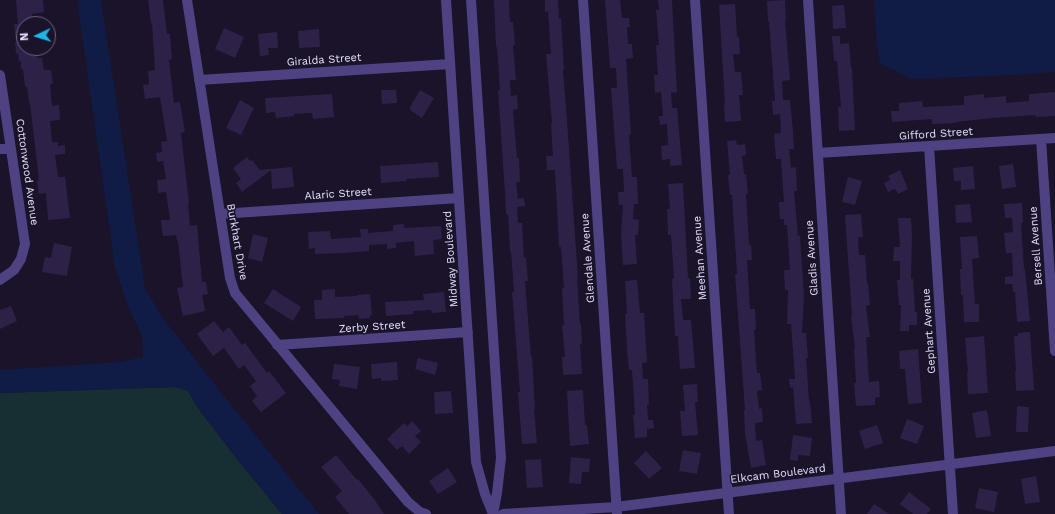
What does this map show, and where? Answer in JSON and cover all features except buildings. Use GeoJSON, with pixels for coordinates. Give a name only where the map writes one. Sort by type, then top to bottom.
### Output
{"type":"FeatureCollection","features":[{"type":"Feature","properties":{"kind":"street","name":"Burkhart Drive"},"geometry":{"type":"LineString","coordinates":[[187,0],[230,278],[235,293],[408,502],[420,512],[426,514]]}},
{"type":"Feature","properties":{"kind":"street","name":"Midway Boulevard"},"geometry":{"type":"LineString","coordinates":[[446,0],[476,462],[485,494],[493,514]]}},
{"type":"Feature","properties":{"kind":"street","name":"Midway Boulevard"},"geometry":{"type":"LineString","coordinates":[[470,0],[501,458],[493,514]]}},
{"type":"Feature","properties":{"kind":"street","name":"Glendale Avenue"},"geometry":{"type":"LineString","coordinates":[[583,0],[616,510]]}},
{"type":"Feature","properties":{"kind":"street","name":"Meehan Avenue"},"geometry":{"type":"LineString","coordinates":[[695,0],[729,514]]}},
{"type":"Feature","properties":{"kind":"street","name":"Gladis Avenue"},"geometry":{"type":"LineString","coordinates":[[808,0],[841,514]]}},
{"type":"Feature","properties":{"kind":"street","name":"Giralda Street"},"geometry":{"type":"LineString","coordinates":[[199,80],[450,64]]}},
{"type":"Feature","properties":{"kind":"street","name":"Cottonwood Avenue"},"geometry":{"type":"LineString","coordinates":[[0,75],[25,244],[21,259],[14,270],[0,280]]}},
{"type":"Feature","properties":{"kind":"street","name":"Gifford Street"},"geometry":{"type":"LineString","coordinates":[[818,154],[1055,138]]}},
{"type":"Feature","properties":{"kind":"street","name":"Bersell Avenue"},"geometry":{"type":"LineString","coordinates":[[1041,139],[1055,351]]}},
{"type":"Feature","properties":{"kind":"street","name":"Gephart Avenue"},"geometry":{"type":"LineString","coordinates":[[929,146],[953,514]]}},
{"type":"Feature","properties":{"kind":"street"},"geometry":{"type":"LineString","coordinates":[[0,149],[11,149]]}},
{"type":"Feature","properties":{"kind":"street","name":"Alaric Street"},"geometry":{"type":"LineString","coordinates":[[220,214],[459,198]]}},
{"type":"Feature","properties":{"kind":"street","name":"Zerby Street"},"geometry":{"type":"LineString","coordinates":[[277,345],[468,332]]}},
{"type":"Feature","properties":{"kind":"street","name":"Elkcam Boulevard"},"geometry":{"type":"LineString","coordinates":[[503,514],[616,510],[727,492],[1055,451]]}},
{"type":"Feature","properties":{"kind":"green space"},"geometry":{"type":"Polygon","coordinates":[[[176,387],[188,391],[198,408],[282,514],[0,514],[0,393],[176,387]]]}},
{"type":"Feature","properties":{"kind":"water"},"geometry":{"type":"Polygon","coordinates":[[[77,0],[101,0],[145,288],[162,317],[319,514],[282,514],[198,408],[188,391],[176,387],[0,393],[0,370],[120,362],[143,357],[142,336],[127,304],[115,267],[77,0]]]}},
{"type":"Feature","properties":{"kind":"water"},"geometry":{"type":"Polygon","coordinates":[[[874,0],[1055,0],[1055,72],[911,79],[880,63],[877,46],[874,0]]]}}]}
